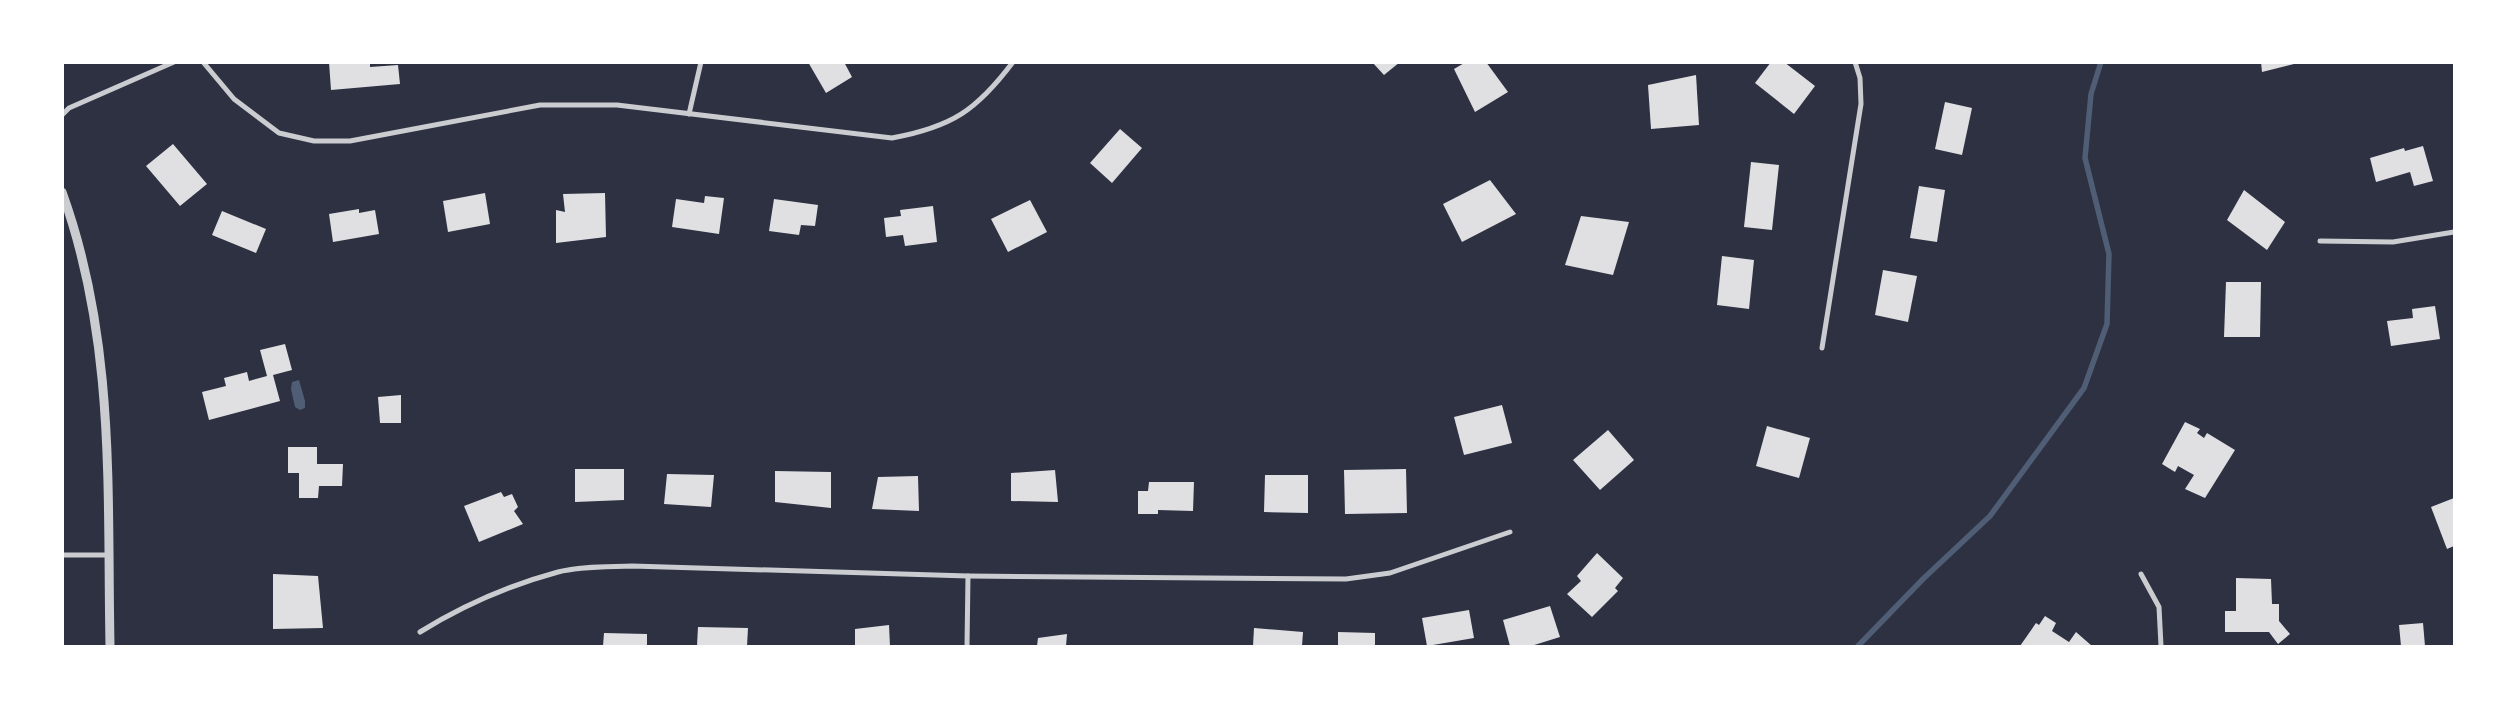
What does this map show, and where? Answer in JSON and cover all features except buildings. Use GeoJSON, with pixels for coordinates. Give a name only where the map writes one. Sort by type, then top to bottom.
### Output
{"type":"FeatureCollection","features":[{"type":"Feature","properties":{"kind":"street"},"geometry":{"type":"LineString","coordinates":[[62,115],[69,108],[174,62]]}},
{"type":"Feature","properties":{"kind":"street"},"geometry":{"type":"LineString","coordinates":[[202,62],[234,99],[279,133],[314,141],[350,141],[540,105],[618,105],[892,138],[920,133],[962,114],[994,89],[1013,62]]}},
{"type":"Feature","properties":{"kind":"street"},"geometry":{"type":"LineString","coordinates":[[689,114],[701,62]]}},
{"type":"Feature","properties":{"kind":"street"},"geometry":{"type":"LineString","coordinates":[[1822,348],[1861,104],[1860,78],[1855,62]]}},
{"type":"Feature","properties":{"kind":"street"},"geometry":{"type":"LineString","coordinates":[[62,192],[76,228],[98,326],[107,412],[110,646]]}},
{"type":"Feature","properties":{"kind":"street"},"geometry":{"type":"LineString","coordinates":[[2320,241],[2393,242],[2454,232]]}},
{"type":"Feature","properties":{"kind":"street"},"geometry":{"type":"LineString","coordinates":[[420,632],[455,611],[521,585],[559,572],[587,569],[632,566],[754,568],[968,576],[1346,579],[1390,573],[1510,532]]}},
{"type":"Feature","properties":{"kind":"street"},"geometry":{"type":"LineString","coordinates":[[62,555],[108,555]]}},
{"type":"Feature","properties":{"kind":"street"},"geometry":{"type":"LineString","coordinates":[[2141,574],[2159,607],[2160,646]]}},
{"type":"Feature","properties":{"kind":"street"},"geometry":{"type":"LineString","coordinates":[[967,646],[968,576]]}},
{"type":"Feature","properties":{"kind":"water"},"geometry":{"type":"Polygon","coordinates":[[[299,380],[305,401],[305,408],[300,410],[295,407],[291,389],[292,382],[299,380]]]}},
{"type":"Feature","properties":{"kind":"waterway"},"geometry":{"type":"LineString","coordinates":[[1858,646],[1923,579],[1990,516],[2084,388],[2107,324],[2109,254],[2085,158],[2091,94],[2101,62]]}}]}
